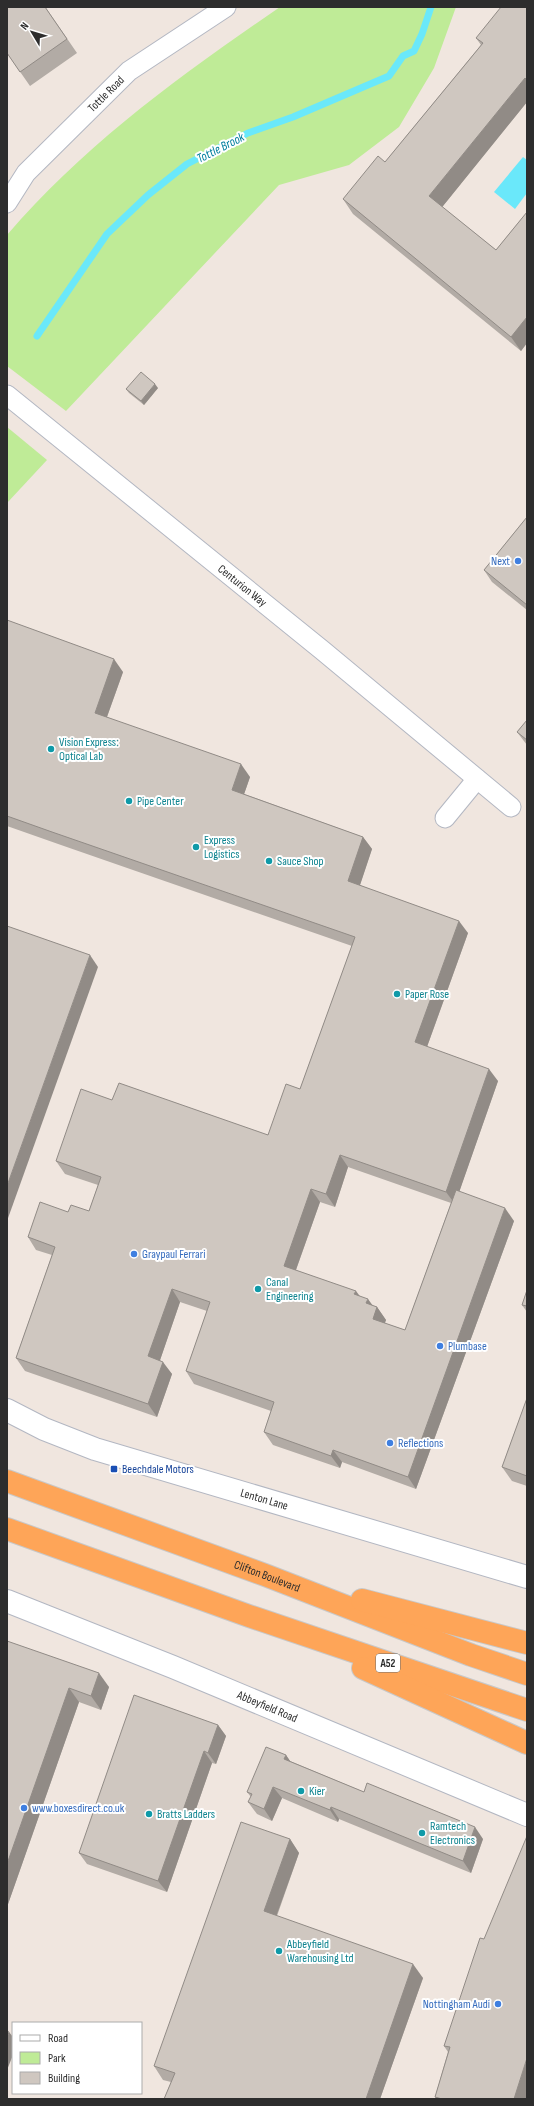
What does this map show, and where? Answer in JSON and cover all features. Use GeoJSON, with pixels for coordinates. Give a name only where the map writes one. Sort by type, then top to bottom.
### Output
{"type":"FeatureCollection","features":[{"type":"Feature","properties":{"kind":"highway","name":"Clifton Boulevard"},"geometry":{"type":"LineString","coordinates":[[7,1480],[265,1576],[471,1655],[527,1674]]}},
{"type":"Feature","properties":{"kind":"highway","name":"A52"},"geometry":{"type":"LineString","coordinates":[[7,1529],[249,1616],[527,1710]]}},
{"type":"Feature","properties":{"kind":"highway"},"geometry":{"type":"LineString","coordinates":[[265,1576],[527,1643]]}},
{"type":"Feature","properties":{"kind":"highway"},"geometry":{"type":"LineString","coordinates":[[249,1616],[527,1743]]}},
{"type":"Feature","properties":{"kind":"street","name":"Tottle Road"},"geometry":{"type":"LineString","coordinates":[[7,203],[26,173],[129,71],[226,7]]}},
{"type":"Feature","properties":{"kind":"street","name":"Centurion Way"},"geometry":{"type":"LineString","coordinates":[[7,395],[322,650],[476,779],[511,806]]}},
{"type":"Feature","properties":{"kind":"street"},"geometry":{"type":"LineString","coordinates":[[445,818],[476,779]]}},
{"type":"Feature","properties":{"kind":"street","name":"Lenton Lane"},"geometry":{"type":"LineString","coordinates":[[7,1410],[44,1429],[95,1449],[527,1577]]}},
{"type":"Feature","properties":{"kind":"street","name":"Abbeyfield Road"},"geometry":{"type":"LineString","coordinates":[[7,1601],[173,1667],[527,1815]]}},
{"type":"Feature","properties":{"kind":"green space"},"geometry":{"type":"Polygon","coordinates":[[[280,7],[456,7],[434,68],[399,127],[349,165],[279,185],[66,411],[7,366],[7,235],[69,170],[136,112],[207,58],[280,7]]]}},
{"type":"Feature","properties":{"kind":"green space"},"geometry":{"type":"Polygon","coordinates":[[[7,427],[47,460],[7,503],[7,427]]]}},
{"type":"Feature","properties":{"kind":"water"},"geometry":{"type":"Polygon","coordinates":[[[523,157],[527,160],[527,193],[515,209],[494,192],[523,157]]]}},
{"type":"Feature","properties":{"kind":"building"},"geometry":{"type":"Polygon","coordinates":[[[7,7],[45,7],[67,39],[20,72],[7,53],[7,7]]]}},
{"type":"Feature","properties":{"kind":"building"},"geometry":{"type":"Polygon","coordinates":[[[501,7],[527,7],[527,80],[525,78],[429,196],[496,250],[527,212],[527,317],[511,337],[343,199],[378,156],[385,162],[483,43],[476,38],[501,7]]]}},
{"type":"Feature","properties":{"kind":"building"},"geometry":{"type":"Polygon","coordinates":[[[141,372],[155,384],[141,401],[126,389],[141,372]]]}},
{"type":"Feature","properties":{"kind":"building"},"geometry":{"type":"Polygon","coordinates":[[[527,517],[527,605],[484,570],[527,517]]]}},
{"type":"Feature","properties":{"kind":"building"},"geometry":{"type":"Polygon","coordinates":[[[7,620],[114,659],[95,713],[241,764],[232,790],[363,837],[348,881],[459,921],[415,1042],[489,1069],[446,1192],[340,1155],[326,1194],[311,1189],[284,1266],[356,1291],[354,1294],[368,1299],[366,1303],[377,1307],[373,1319],[405,1330],[456,1190],[505,1208],[408,1477],[333,1450],[331,1456],[264,1432],[274,1402],[186,1371],[210,1302],[172,1289],[148,1356],[163,1362],[148,1404],[16,1358],[55,1247],[28,1237],[40,1202],[68,1212],[71,1205],[89,1211],[101,1177],[56,1161],[81,1089],[112,1100],[119,1083],[268,1135],[286,1084],[300,1089],[355,937],[7,816],[7,620]]]}},
{"type":"Feature","properties":{"kind":"building"},"geometry":{"type":"Polygon","coordinates":[[[527,720],[527,740],[517,732],[527,720]]]}},
{"type":"Feature","properties":{"kind":"building"},"geometry":{"type":"Polygon","coordinates":[[[7,926],[90,955],[7,1186],[7,926]]]}},
{"type":"Feature","properties":{"kind":"building"},"geometry":{"type":"Polygon","coordinates":[[[527,1290],[527,1306],[522,1305],[527,1290]]]}},
{"type":"Feature","properties":{"kind":"building"},"geometry":{"type":"Polygon","coordinates":[[[527,1398],[527,1476],[502,1467],[527,1398]]]}},
{"type":"Feature","properties":{"kind":"building","name":"www.boxesdirect.co.uk"},"geometry":{"type":"Polygon","coordinates":[[[7,1641],[99,1673],[91,1696],[69,1688],[7,1864],[7,1641]]]}},
{"type":"Feature","properties":{"kind":"building","name":"Bratts Ladders"},"geometry":{"type":"Polygon","coordinates":[[[134,1695],[218,1725],[208,1753],[204,1751],[158,1881],[79,1853],[134,1695]]]}},
{"type":"Feature","properties":{"kind":"building"},"geometry":{"type":"Polygon","coordinates":[[[266,1747],[286,1755],[284,1759],[364,1792],[367,1783],[475,1827],[463,1861],[331,1807],[330,1810],[273,1787],[264,1809],[248,1802],[252,1794],[247,1792],[266,1747]]]}},
{"type":"Feature","properties":{"kind":"building","name":"Abbeyfield Warehousing Ltd"},"geometry":{"type":"Polygon","coordinates":[[[241,1822],[290,1839],[264,1911],[413,1964],[366,2099],[164,2099],[175,2073],[154,2066],[241,1822]]]}},
{"type":"Feature","properties":{"kind":"building","name":"Nottingham Audi"},"geometry":{"type":"Polygon","coordinates":[[[527,1836],[527,2058],[514,2099],[442,2099],[435,2097],[450,2047],[444,2046],[480,1938],[484,1939],[527,1836]]]}},
{"type":"Feature","properties":{"kind":"waterway","name":"Tottle Brook"},"geometry":{"type":"LineString","coordinates":[[37,336],[107,234],[148,195],[187,164],[248,133],[293,117],[389,76],[403,56],[414,51],[422,34],[431,7]]}},
{"type":"Feature","properties":{"kind":"place","name":"Next"},"geometry":{"type":"Point","coordinates":[518,561]}},
{"type":"Feature","properties":{"kind":"place","name":"Vision Express: Optical Lab"},"geometry":{"type":"Point","coordinates":[51,749]}},
{"type":"Feature","properties":{"kind":"place","name":"Pipe Center"},"geometry":{"type":"Point","coordinates":[129,801]}},
{"type":"Feature","properties":{"kind":"place","name":"Express Logistics"},"geometry":{"type":"Point","coordinates":[196,847]}},
{"type":"Feature","properties":{"kind":"place","name":"Sauce Shop"},"geometry":{"type":"Point","coordinates":[269,861]}},
{"type":"Feature","properties":{"kind":"place","name":"Paper Rose"},"geometry":{"type":"Point","coordinates":[397,994]}},
{"type":"Feature","properties":{"kind":"place","name":"Graypaul Ferrari"},"geometry":{"type":"Point","coordinates":[134,1254]}},
{"type":"Feature","properties":{"kind":"place","name":"Canal Engineering"},"geometry":{"type":"Point","coordinates":[258,1289]}},
{"type":"Feature","properties":{"kind":"place","name":"Plumbase"},"geometry":{"type":"Point","coordinates":[440,1346]}},
{"type":"Feature","properties":{"kind":"place","name":"Reflections"},"geometry":{"type":"Point","coordinates":[390,1443]}},
{"type":"Feature","properties":{"kind":"place","name":"Beechdale Motors"},"geometry":{"type":"Point","coordinates":[114,1469]}},
{"type":"Feature","properties":{"kind":"place","name":"Kier"},"geometry":{"type":"Point","coordinates":[301,1791]}},
{"type":"Feature","properties":{"kind":"place","name":"www.boxesdirect.co.uk"},"geometry":{"type":"Point","coordinates":[24,1808]}},
{"type":"Feature","properties":{"kind":"place","name":"Bratts Ladders"},"geometry":{"type":"Point","coordinates":[149,1814]}},
{"type":"Feature","properties":{"kind":"place","name":"Ramtech Electronics"},"geometry":{"type":"Point","coordinates":[422,1833]}},
{"type":"Feature","properties":{"kind":"place","name":"Abbeyfield Warehousing Ltd"},"geometry":{"type":"Point","coordinates":[279,1951]}},
{"type":"Feature","properties":{"kind":"place","name":"Nottingham Audi"},"geometry":{"type":"Point","coordinates":[498,2004]}}]}
